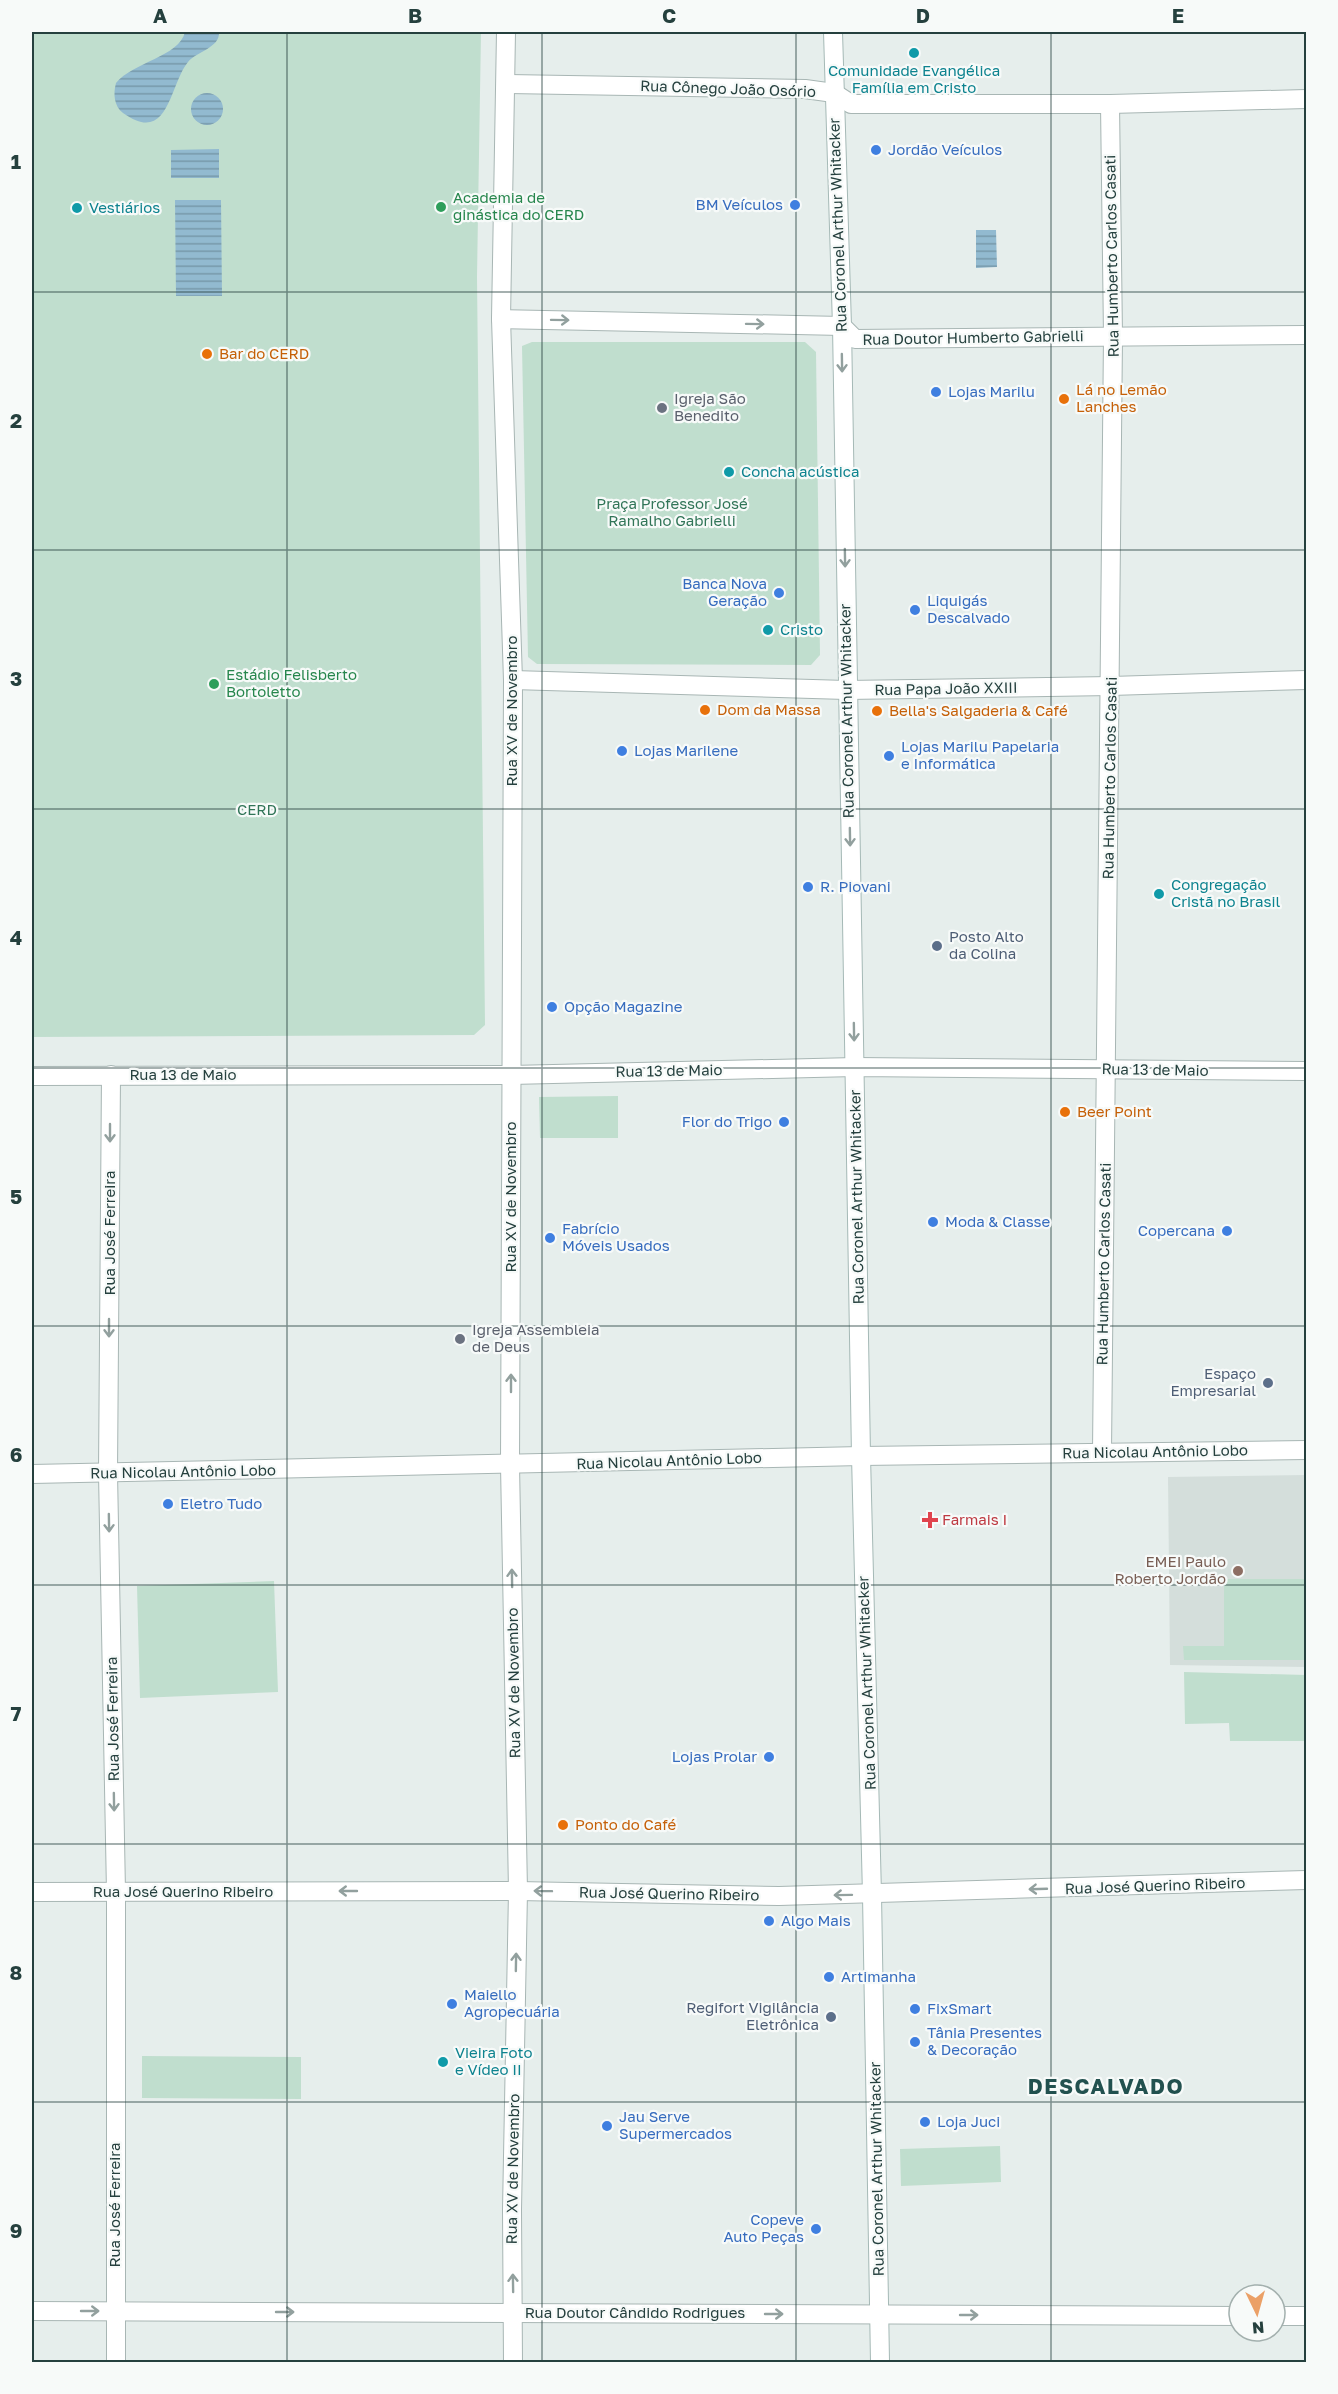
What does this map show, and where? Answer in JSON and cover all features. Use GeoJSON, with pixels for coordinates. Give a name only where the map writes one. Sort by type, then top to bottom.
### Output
{"type":"FeatureCollection","features":[{"type":"Feature","properties":{"kind":"street","name":"Rua XV de Novembro"},"geometry":{"type":"LineString","coordinates":[[506,32],[501,319],[513,680],[510,1465],[518,1891],[512,2210],[513,2362]]}},
{"type":"Feature","properties":{"kind":"street","name":"Rua Coronel Arthur Whitacker"},"geometry":{"type":"LineString","coordinates":[[833,32],[842,326],[846,690],[880,2362]]}},
{"type":"Feature","properties":{"kind":"street","name":"Rua Cônego João Osório"},"geometry":{"type":"LineString","coordinates":[[506,84],[805,89],[834,93],[851,104],[1110,104],[1306,99]]}},
{"type":"Feature","properties":{"kind":"street","name":"Rua Humberto Carlos Casati"},"geometry":{"type":"LineString","coordinates":[[1102,1452],[1111,686],[1113,336],[1110,104]]}},
{"type":"Feature","properties":{"kind":"street","name":"Rua Doutor Humberto Gabrielli"},"geometry":{"type":"LineString","coordinates":[[501,319],[842,326],[855,339],[1306,335]]}},
{"type":"Feature","properties":{"kind":"street","name":"Rua Papa João XXIII"},"geometry":{"type":"LineString","coordinates":[[513,680],[846,690],[1306,680]]}},
{"type":"Feature","properties":{"kind":"street","name":"Rua 13 de Maio"},"geometry":{"type":"LineString","coordinates":[[32,1076],[511,1075],[855,1067],[1306,1071]]}},
{"type":"Feature","properties":{"kind":"street","name":"Rua José Ferreira"},"geometry":{"type":"LineString","coordinates":[[111,1075],[108,1473],[116,1892],[116,2362]]}},
{"type":"Feature","properties":{"kind":"street","name":"Rua Nicolau Antônio Lobo"},"geometry":{"type":"LineString","coordinates":[[32,1474],[861,1456],[1306,1450]]}},
{"type":"Feature","properties":{"kind":"street","name":"Rua José Querino Ribeiro"},"geometry":{"type":"LineString","coordinates":[[32,1892],[518,1891],[779,1896],[1306,1881]]}},
{"type":"Feature","properties":{"kind":"street","name":"Rua Doutor Cândido Rodrigues"},"geometry":{"type":"LineString","coordinates":[[32,2311],[1227,2316]]}},
{"type":"Feature","properties":{"kind":"street"},"geometry":{"type":"LineString","coordinates":[[1287,2316],[1306,2316]]}},
{"type":"Feature","properties":{"kind":"shaded area","name":"EMEI Paulo Roberto Jordão"},"geometry":{"type":"Polygon","coordinates":[[[1306,1475],[1306,1667],[1170,1665],[1168,1477],[1306,1475]]]}},
{"type":"Feature","properties":{"kind":"green space","name":"CERD"},"geometry":{"type":"Polygon","coordinates":[[[32,32],[481,32],[477,277],[485,1025],[474,1035],[32,1037],[32,32]]]}},
{"type":"Feature","properties":{"kind":"green space","name":"Praça Professor José Ramalho Gabrielli"},"geometry":{"type":"Polygon","coordinates":[[[532,342],[805,342],[816,352],[820,655],[811,665],[537,664],[528,657],[522,346],[532,342]]]}},
{"type":"Feature","properties":{"kind":"green space"},"geometry":{"type":"Polygon","coordinates":[[[618,1096],[618,1138],[540,1138],[539,1097],[618,1096]]]}},
{"type":"Feature","properties":{"kind":"green space"},"geometry":{"type":"Polygon","coordinates":[[[1224,1579],[1306,1579],[1306,1660],[1184,1660],[1183,1646],[1224,1646],[1224,1579]]]}},
{"type":"Feature","properties":{"kind":"green space"},"geometry":{"type":"Polygon","coordinates":[[[274,1581],[278,1692],[140,1698],[137,1586],[274,1581]]]}},
{"type":"Feature","properties":{"kind":"green space"},"geometry":{"type":"Polygon","coordinates":[[[1184,1672],[1306,1675],[1306,1741],[1230,1741],[1229,1723],[1185,1724],[1184,1672]]]}},
{"type":"Feature","properties":{"kind":"green space"},"geometry":{"type":"Polygon","coordinates":[[[142,2056],[301,2057],[301,2099],[142,2098],[142,2056]]]}},
{"type":"Feature","properties":{"kind":"green space"},"geometry":{"type":"Polygon","coordinates":[[[1000,2146],[1001,2182],[901,2186],[900,2149],[1000,2146]]]}},
{"type":"Feature","properties":{"kind":"water"},"geometry":{"type":"Polygon","coordinates":[[[185,32],[219,32],[212,46],[188,62],[166,109],[159,117],[150,122],[138,121],[123,113],[115,100],[116,83],[133,70],[174,48],[181,41],[185,32]]]}},
{"type":"Feature","properties":{"kind":"water"},"geometry":{"type":"Polygon","coordinates":[[[207,93],[218,98],[223,109],[218,120],[207,125],[196,120],[191,109],[196,98],[207,93]]]}},
{"type":"Feature","properties":{"kind":"water"},"geometry":{"type":"Polygon","coordinates":[[[219,149],[219,178],[171,178],[171,150],[219,149]]]}},
{"type":"Feature","properties":{"kind":"water"},"geometry":{"type":"Polygon","coordinates":[[[175,200],[221,200],[222,296],[176,296],[175,200]]]}},
{"type":"Feature","properties":{"kind":"water"},"geometry":{"type":"Polygon","coordinates":[[[976,230],[996,230],[997,267],[976,268],[976,230]]]}},
{"type":"Feature","properties":{"kind":"place","name":"Comunidade Evangélica Família em Cristo"},"geometry":{"type":"Point","coordinates":[914,53]}},
{"type":"Feature","properties":{"kind":"place","name":"Jordão Veículos"},"geometry":{"type":"Point","coordinates":[876,150]}},
{"type":"Feature","properties":{"kind":"place","name":"BM Veículos"},"geometry":{"type":"Point","coordinates":[795,205]}},
{"type":"Feature","properties":{"kind":"place","name":"Academia de ginástica do CERD"},"geometry":{"type":"Point","coordinates":[441,207]}},
{"type":"Feature","properties":{"kind":"place","name":"Vestiários"},"geometry":{"type":"Point","coordinates":[77,208]}},
{"type":"Feature","properties":{"kind":"place","name":"Bar do CERD"},"geometry":{"type":"Point","coordinates":[207,354]}},
{"type":"Feature","properties":{"kind":"place","name":"Lojas Marilu"},"geometry":{"type":"Point","coordinates":[936,392]}},
{"type":"Feature","properties":{"kind":"place","name":"Lá no Lemão Lanches"},"geometry":{"type":"Point","coordinates":[1064,399]}},
{"type":"Feature","properties":{"kind":"place","name":"Igreja São Benedito"},"geometry":{"type":"Point","coordinates":[662,408]}},
{"type":"Feature","properties":{"kind":"place","name":"Concha acústica"},"geometry":{"type":"Point","coordinates":[729,472]}},
{"type":"Feature","properties":{"kind":"place","name":"Banca Nova Geração"},"geometry":{"type":"Point","coordinates":[779,593]}},
{"type":"Feature","properties":{"kind":"place","name":"Liquigás Descalvado"},"geometry":{"type":"Point","coordinates":[915,610]}},
{"type":"Feature","properties":{"kind":"place","name":"Cristo"},"geometry":{"type":"Point","coordinates":[768,630]}},
{"type":"Feature","properties":{"kind":"place","name":"Estádio Felisberto Bortoletto"},"geometry":{"type":"Point","coordinates":[214,684]}},
{"type":"Feature","properties":{"kind":"place","name":"Dom da Massa"},"geometry":{"type":"Point","coordinates":[705,710]}},
{"type":"Feature","properties":{"kind":"place","name":"Bella's Salgaderia & Café"},"geometry":{"type":"Point","coordinates":[877,711]}},
{"type":"Feature","properties":{"kind":"place","name":"Lojas Marilene"},"geometry":{"type":"Point","coordinates":[622,751]}},
{"type":"Feature","properties":{"kind":"place","name":"Lojas Marilu Papelaria e Informática"},"geometry":{"type":"Point","coordinates":[889,756]}},
{"type":"Feature","properties":{"kind":"place","name":"R. Piovani"},"geometry":{"type":"Point","coordinates":[808,887]}},
{"type":"Feature","properties":{"kind":"place","name":"Congregação Cristã no Brasil"},"geometry":{"type":"Point","coordinates":[1159,894]}},
{"type":"Feature","properties":{"kind":"place","name":"Posto Alto da Colina"},"geometry":{"type":"Point","coordinates":[937,946]}},
{"type":"Feature","properties":{"kind":"place","name":"Opção Magazine"},"geometry":{"type":"Point","coordinates":[552,1007]}},
{"type":"Feature","properties":{"kind":"place","name":"Beer Point"},"geometry":{"type":"Point","coordinates":[1065,1112]}},
{"type":"Feature","properties":{"kind":"place","name":"Flor do Trigo"},"geometry":{"type":"Point","coordinates":[784,1122]}},
{"type":"Feature","properties":{"kind":"place","name":"Moda & Classe"},"geometry":{"type":"Point","coordinates":[933,1222]}},
{"type":"Feature","properties":{"kind":"place","name":"Copercana"},"geometry":{"type":"Point","coordinates":[1227,1231]}},
{"type":"Feature","properties":{"kind":"place","name":"Fabrício Móveis Usados"},"geometry":{"type":"Point","coordinates":[550,1238]}},
{"type":"Feature","properties":{"kind":"place","name":"Igreja Assembleia de Deus"},"geometry":{"type":"Point","coordinates":[460,1339]}},
{"type":"Feature","properties":{"kind":"place","name":"Espaço Empresarial"},"geometry":{"type":"Point","coordinates":[1268,1383]}},
{"type":"Feature","properties":{"kind":"place","name":"Eletro Tudo"},"geometry":{"type":"Point","coordinates":[168,1504]}},
{"type":"Feature","properties":{"kind":"place","name":"Farmais I"},"geometry":{"type":"Point","coordinates":[930,1520]}},
{"type":"Feature","properties":{"kind":"place","name":"EMEI Paulo Roberto Jordão"},"geometry":{"type":"Point","coordinates":[1238,1571]}},
{"type":"Feature","properties":{"kind":"place","name":"Lojas Prolar"},"geometry":{"type":"Point","coordinates":[769,1757]}},
{"type":"Feature","properties":{"kind":"place","name":"Ponto do Café"},"geometry":{"type":"Point","coordinates":[563,1825]}},
{"type":"Feature","properties":{"kind":"place","name":"Algo Mais"},"geometry":{"type":"Point","coordinates":[769,1921]}},
{"type":"Feature","properties":{"kind":"place","name":"Artimanha"},"geometry":{"type":"Point","coordinates":[829,1977]}},
{"type":"Feature","properties":{"kind":"place","name":"Maiello Agropecuária"},"geometry":{"type":"Point","coordinates":[452,2004]}},
{"type":"Feature","properties":{"kind":"place","name":"FixSmart"},"geometry":{"type":"Point","coordinates":[915,2009]}},
{"type":"Feature","properties":{"kind":"place","name":"Regifort Vigilância Eletrônica"},"geometry":{"type":"Point","coordinates":[831,2017]}},
{"type":"Feature","properties":{"kind":"place","name":"Tânia Presentes & Decoração"},"geometry":{"type":"Point","coordinates":[915,2042]}},
{"type":"Feature","properties":{"kind":"place","name":"Vieira Foto e Vídeo II"},"geometry":{"type":"Point","coordinates":[443,2062]}},
{"type":"Feature","properties":{"kind":"place","name":"Loja Juci"},"geometry":{"type":"Point","coordinates":[925,2122]}},
{"type":"Feature","properties":{"kind":"place","name":"Jau Serve Supermercados"},"geometry":{"type":"Point","coordinates":[607,2126]}},
{"type":"Feature","properties":{"kind":"place","name":"Copeve Auto Peças"},"geometry":{"type":"Point","coordinates":[816,2229]}},
{"type":"Feature","properties":{"kind":"district","name":"DESCALVADO"},"geometry":{"type":"Point","coordinates":[1106,2087]}}]}
